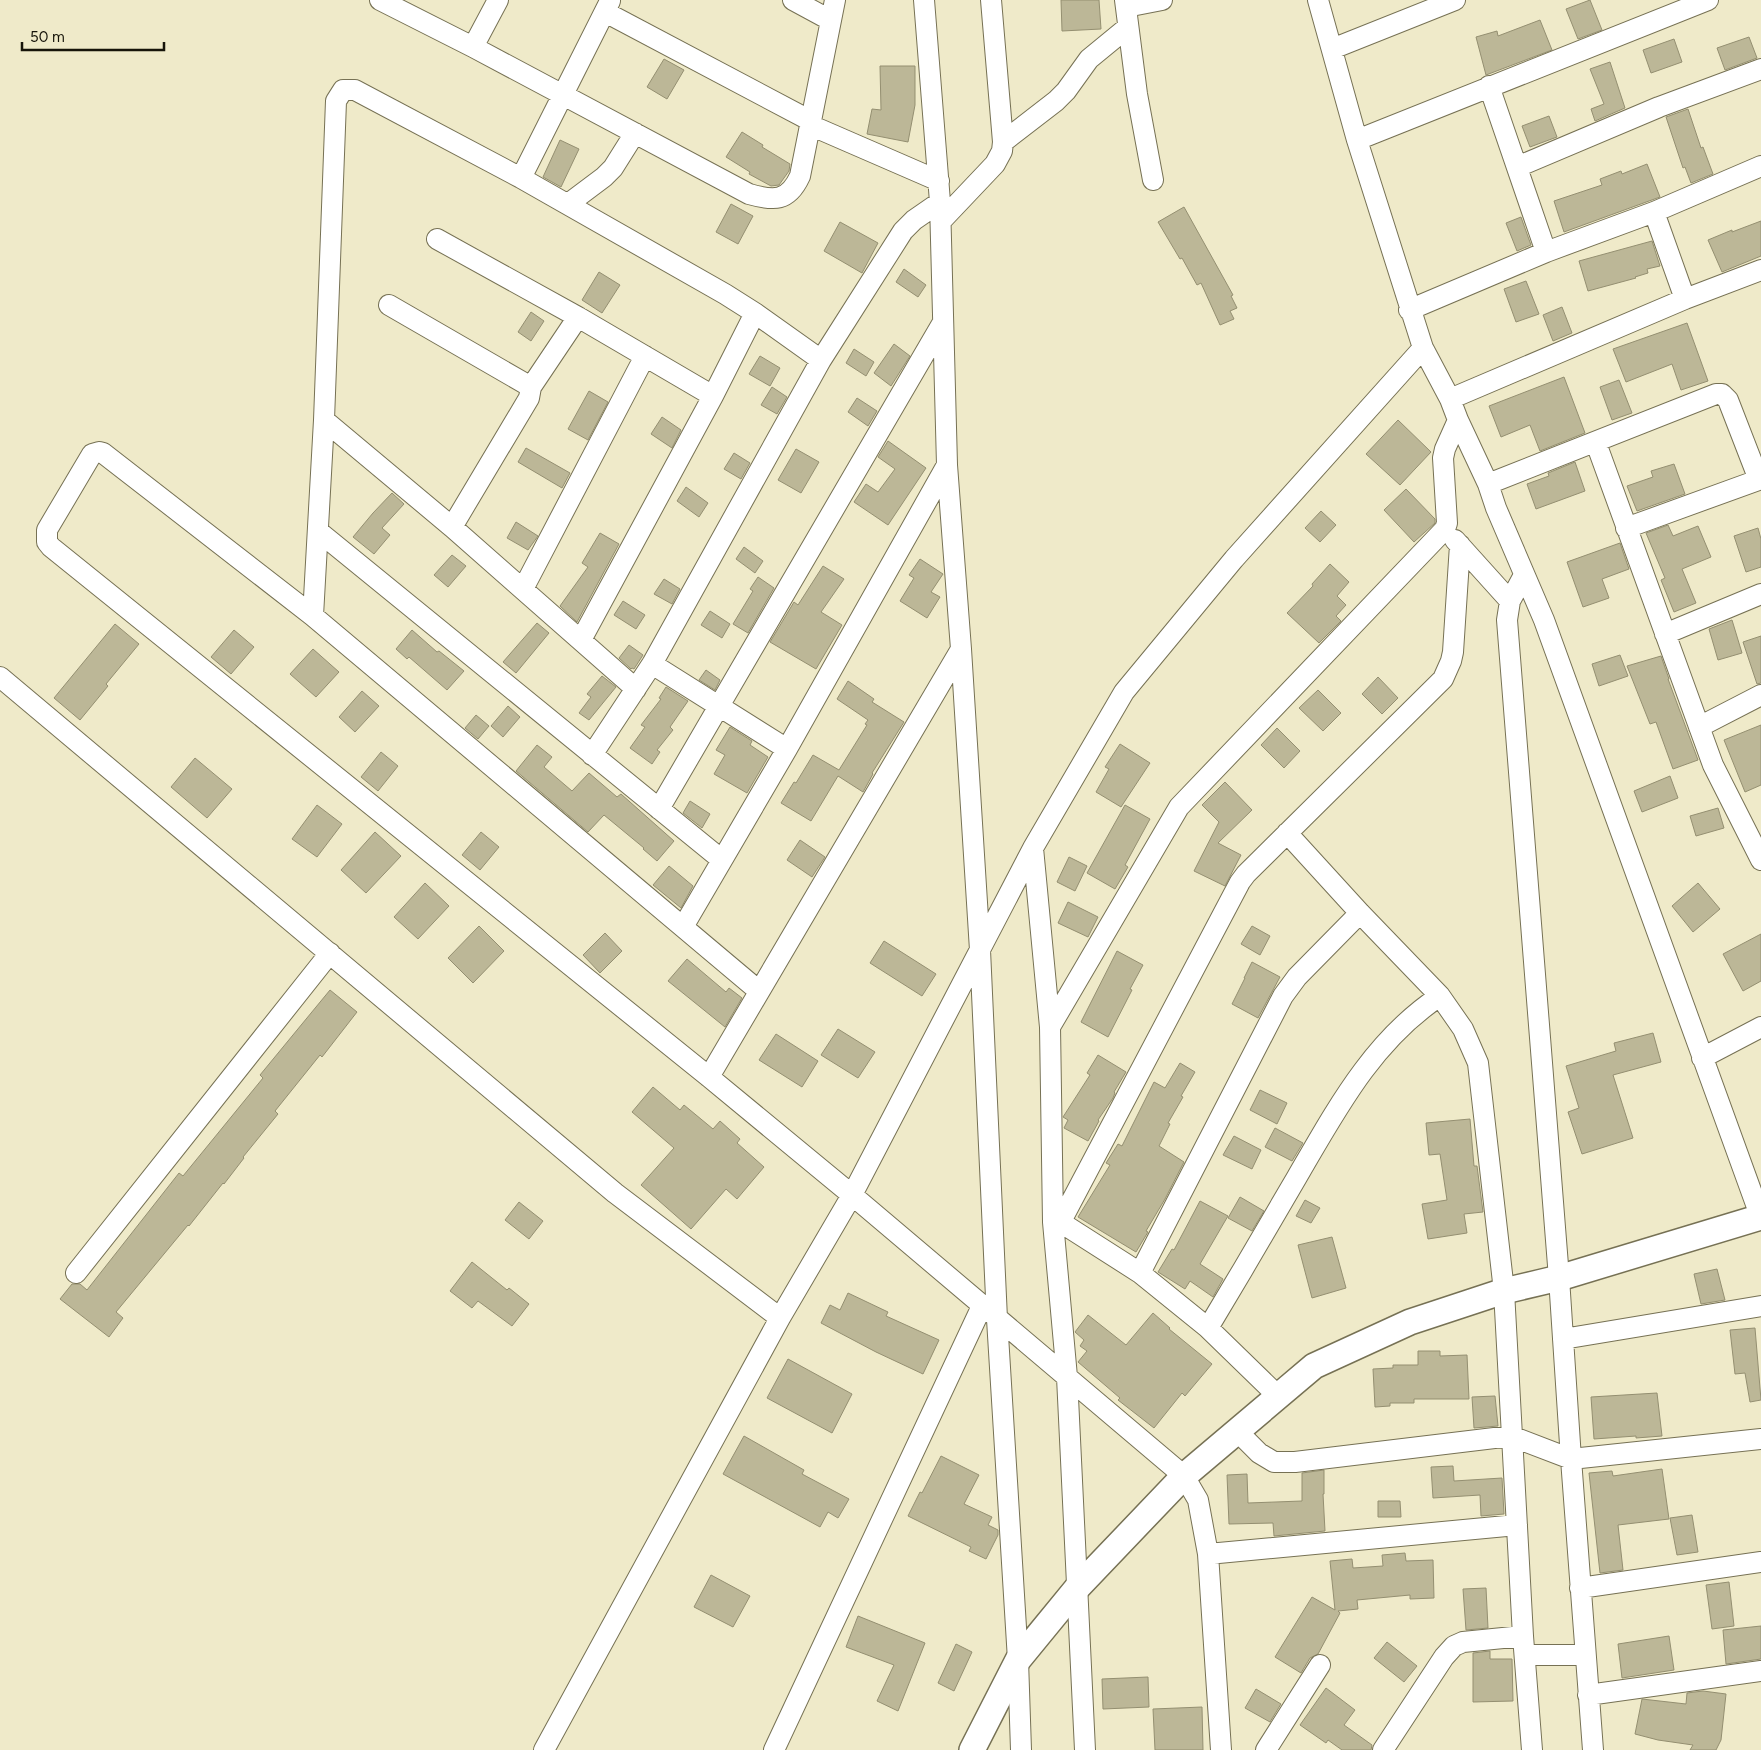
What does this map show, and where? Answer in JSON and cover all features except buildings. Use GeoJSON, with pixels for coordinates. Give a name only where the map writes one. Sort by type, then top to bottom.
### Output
{"type":"FeatureCollection","features":[{"type":"Feature","properties":{"kind":"main road"},"geometry":{"type":"LineString","coordinates":[[972,1750],[1018,1660],[1077,1588],[1184,1476],[1314,1366],[1410,1322],[1504,1291],[1560,1278],[1761,1217]]}},
{"type":"Feature","properties":{"kind":"street"},"geometry":{"type":"LineString","coordinates":[[380,0],[473,47],[748,194],[767,199],[777,199],[788,194],[800,176],[835,0]]}},
{"type":"Feature","properties":{"kind":"street"},"geometry":{"type":"LineString","coordinates":[[473,47],[498,0]]}},
{"type":"Feature","properties":{"kind":"street"},"geometry":{"type":"LineString","coordinates":[[793,0],[830,20]]}},
{"type":"Feature","properties":{"kind":"street"},"geometry":{"type":"LineString","coordinates":[[924,0],[939,181],[947,465],[980,950],[990,1312],[1018,1660],[1021,1750]]}},
{"type":"Feature","properties":{"kind":"street"},"geometry":{"type":"LineString","coordinates":[[592,755],[652,664],[821,360],[903,232],[914,220],[940,212],[995,164],[1002,151],[991,0]]}},
{"type":"Feature","properties":{"kind":"street"},"geometry":{"type":"LineString","coordinates":[[1153,180],[1137,94],[1126,4],[1162,0]]}},
{"type":"Feature","properties":{"kind":"street"},"geometry":{"type":"LineString","coordinates":[[1318,0],[1357,140],[1422,348],[1450,399],[1488,484],[1496,508],[1544,620],[1761,1217]]}},
{"type":"Feature","properties":{"kind":"street"},"geometry":{"type":"LineString","coordinates":[[1332,49],[1455,0]]}},
{"type":"Feature","properties":{"kind":"street"},"geometry":{"type":"LineString","coordinates":[[1357,140],[1708,0]]}},
{"type":"Feature","properties":{"kind":"street"},"geometry":{"type":"LineString","coordinates":[[521,178],[608,6],[811,123],[939,181]]}},
{"type":"Feature","properties":{"kind":"street"},"geometry":{"type":"LineString","coordinates":[[1002,142],[1056,101],[1066,91],[1089,59],[1128,27]]}},
{"type":"Feature","properties":{"kind":"street"},"geometry":{"type":"LineString","coordinates":[[1518,167],[1659,106],[1761,69]]}},
{"type":"Feature","properties":{"kind":"street"},"geometry":{"type":"LineString","coordinates":[[1489,86],[1546,252]]}},
{"type":"Feature","properties":{"kind":"street"},"geometry":{"type":"LineString","coordinates":[[313,616],[324,420],[336,101],[343,90],[355,90],[568,204],[726,294],[821,360]]}},
{"type":"Feature","properties":{"kind":"street"},"geometry":{"type":"LineString","coordinates":[[568,204],[613,168],[636,133]]}},
{"type":"Feature","properties":{"kind":"street"},"geometry":{"type":"LineString","coordinates":[[1409,310],[1546,252],[1654,212],[1761,166]]}},
{"type":"Feature","properties":{"kind":"street"},"geometry":{"type":"LineString","coordinates":[[1654,212],[1685,299]]}},
{"type":"Feature","properties":{"kind":"street"},"geometry":{"type":"LineString","coordinates":[[437,239],[578,317],[713,396]]}},
{"type":"Feature","properties":{"kind":"street"},"geometry":{"type":"LineString","coordinates":[[1450,399],[1685,299],[1760,276]]}},
{"type":"Feature","properties":{"kind":"street"},"geometry":{"type":"LineString","coordinates":[[389,305],[531,387]]}},
{"type":"Feature","properties":{"kind":"street"},"geometry":{"type":"LineString","coordinates":[[581,640],[713,396],[755,313]]}},
{"type":"Feature","properties":{"kind":"street"},"geometry":{"type":"LineString","coordinates":[[452,528],[529,398],[531,387],[578,317]]}},
{"type":"Feature","properties":{"kind":"street"},"geometry":{"type":"LineString","coordinates":[[659,809],[943,322]]}},
{"type":"Feature","properties":{"kind":"street"},"geometry":{"type":"LineString","coordinates":[[544,1750],[780,1318],[852,1194],[1033,848],[1124,692],[1234,559],[1422,348]]}},
{"type":"Feature","properties":{"kind":"street"},"geometry":{"type":"LineString","coordinates":[[523,589],[645,356]]}},
{"type":"Feature","properties":{"kind":"street"},"geometry":{"type":"LineString","coordinates":[[1488,484],[1596,443],[1716,394],[1722,394],[1728,400],[1760,479],[1626,528]]}},
{"type":"Feature","properties":{"kind":"street"},"geometry":{"type":"LineString","coordinates":[[324,420],[523,589],[636,689]]}},
{"type":"Feature","properties":{"kind":"street"},"geometry":{"type":"LineString","coordinates":[[1050,1027],[1178,807],[1445,529],[1447,523],[1443,458],[1458,420]]}},
{"type":"Feature","properties":{"kind":"street"},"geometry":{"type":"LineString","coordinates":[[1596,443],[1713,765],[1761,860]]}},
{"type":"Feature","properties":{"kind":"street"},"geometry":{"type":"LineString","coordinates":[[759,991],[313,616],[103,453],[92,454],[48,530],[47,542],[51,547],[852,1194],[1184,1476],[1198,1500],[1208,1554],[1221,1750]]}},
{"type":"Feature","properties":{"kind":"street"},"geometry":{"type":"LineString","coordinates":[[683,927],[787,749],[947,465]]}},
{"type":"Feature","properties":{"kind":"street"},"geometry":{"type":"LineString","coordinates":[[1445,529],[1510,601]]}},
{"type":"Feature","properties":{"kind":"street"},"geometry":{"type":"LineString","coordinates":[[318,530],[722,860]]}},
{"type":"Feature","properties":{"kind":"street"},"geometry":{"type":"LineString","coordinates":[[1056,1222],[1240,882],[1443,679],[1453,652],[1460,546]]}},
{"type":"Feature","properties":{"kind":"street"},"geometry":{"type":"LineString","coordinates":[[1524,575],[1510,601],[1508,620],[1560,1278],[1580,1588],[1593,1750]]}},
{"type":"Feature","properties":{"kind":"street"},"geometry":{"type":"LineString","coordinates":[[1665,634],[1761,594]]}},
{"type":"Feature","properties":{"kind":"street"},"geometry":{"type":"LineString","coordinates":[[708,1077],[961,649]]}},
{"type":"Feature","properties":{"kind":"street"},"geometry":{"type":"LineString","coordinates":[[652,664],[787,749]]}},
{"type":"Feature","properties":{"kind":"street"},"geometry":{"type":"LineString","coordinates":[[0,677],[616,1193],[780,1318]]}},
{"type":"Feature","properties":{"kind":"street"},"geometry":{"type":"LineString","coordinates":[[1699,727],[1761,695]]}},
{"type":"Feature","properties":{"kind":"street"},"geometry":{"type":"LineString","coordinates":[[1287,833],[1360,913],[1440,996],[1464,1029],[1478,1063],[1504,1291],[1511,1436],[1532,1750]]}},
{"type":"Feature","properties":{"kind":"street"},"geometry":{"type":"LineString","coordinates":[[1033,848],[1050,1027],[1056,1222],[1067,1377],[1085,1750]]}},
{"type":"Feature","properties":{"kind":"street"},"geometry":{"type":"LineString","coordinates":[[1140,1273],[1283,996],[1297,977],[1360,913]]}},
{"type":"Feature","properties":{"kind":"street"},"geometry":{"type":"LineString","coordinates":[[76,1273],[330,953]]}},
{"type":"Feature","properties":{"kind":"street"},"geometry":{"type":"LineString","coordinates":[[1208,1328],[1352,1085],[1391,1037],[1414,1014],[1440,996]]}},
{"type":"Feature","properties":{"kind":"street"},"geometry":{"type":"LineString","coordinates":[[1702,1058],[1761,1027]]}},
{"type":"Feature","properties":{"kind":"street"},"geometry":{"type":"LineString","coordinates":[[1056,1222],[1140,1273],[1208,1328],[1278,1396]]}},
{"type":"Feature","properties":{"kind":"street"},"geometry":{"type":"LineString","coordinates":[[1563,1339],[1761,1306]]}},
{"type":"Feature","properties":{"kind":"street"},"geometry":{"type":"LineString","coordinates":[[774,1750],[990,1312]]}},
{"type":"Feature","properties":{"kind":"street"},"geometry":{"type":"LineString","coordinates":[[1237,1431],[1259,1453],[1274,1462],[1295,1462],[1511,1436],[1571,1459],[1761,1439]]}},
{"type":"Feature","properties":{"kind":"street"},"geometry":{"type":"LineString","coordinates":[[1208,1554],[1517,1526]]}},
{"type":"Feature","properties":{"kind":"street"},"geometry":{"type":"LineString","coordinates":[[1580,1588],[1761,1562]]}},
{"type":"Feature","properties":{"kind":"street"},"geometry":{"type":"LineString","coordinates":[[1383,1750],[1444,1657],[1454,1646],[1462,1642],[1524,1646],[1585,1655]]}},
{"type":"Feature","properties":{"kind":"street"},"geometry":{"type":"LineString","coordinates":[[1266,1750],[1320,1665]]}},
{"type":"Feature","properties":{"kind":"street"},"geometry":{"type":"LineString","coordinates":[[1588,1695],[1761,1671]]}}]}
